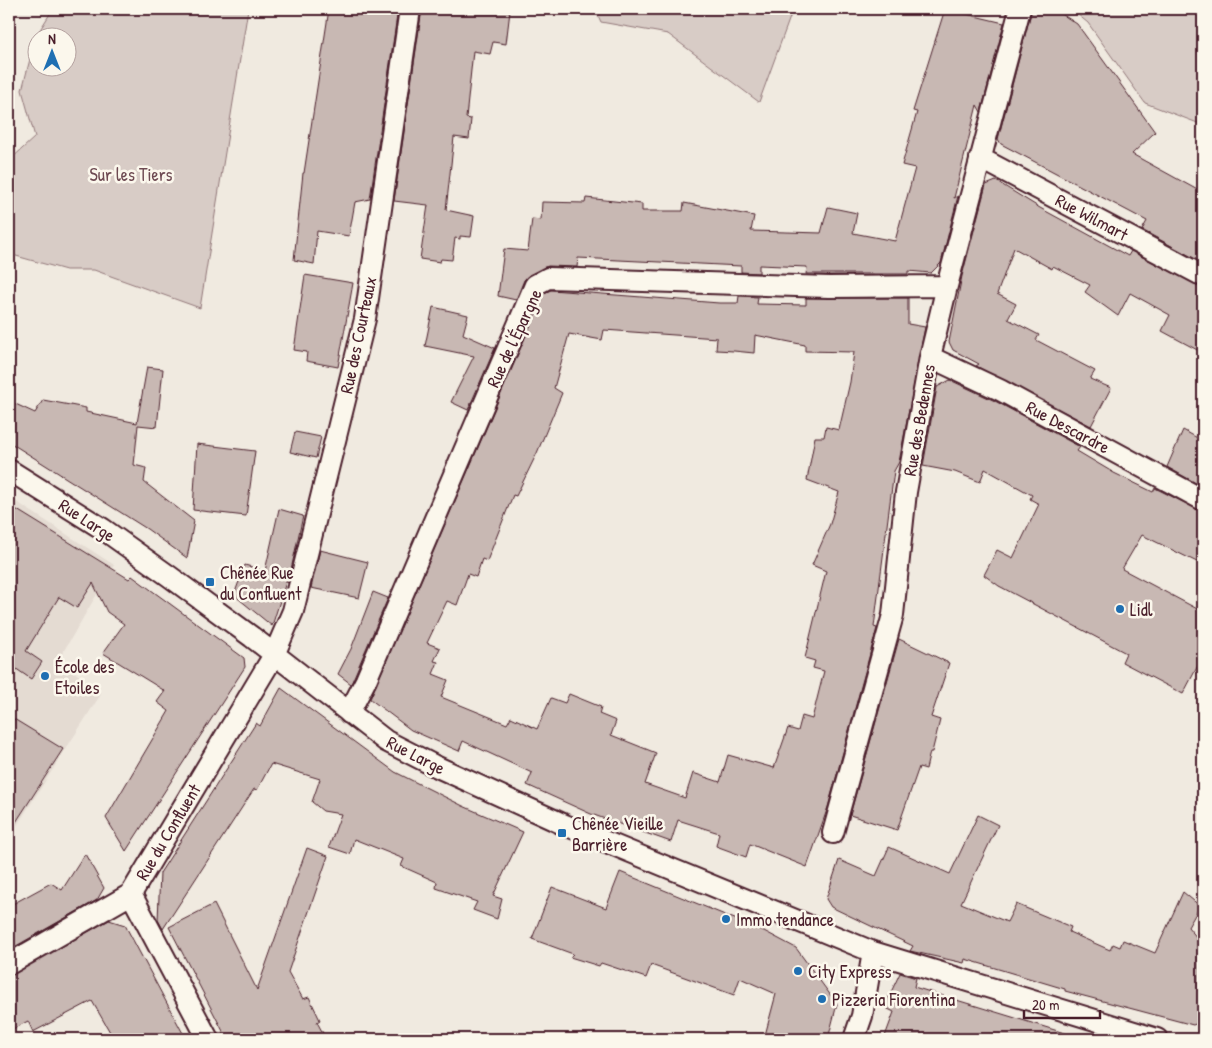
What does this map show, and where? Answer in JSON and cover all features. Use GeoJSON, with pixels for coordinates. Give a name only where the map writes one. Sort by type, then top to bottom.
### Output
{"type":"FeatureCollection","features":[{"type":"Feature","properties":{"kind":"street","name":"Rue des Courteaux"},"geometry":{"type":"LineString","coordinates":[[274,655],[293,612],[365,318],[410,9]]}},
{"type":"Feature","properties":{"kind":"street","name":"Rue des Bedennes"},"geometry":{"type":"LineString","coordinates":[[833,833],[893,615],[906,492],[930,357],[1020,9]]}},
{"type":"Feature","properties":{"kind":"street","name":"Rue Wilmart"},"geometry":{"type":"LineString","coordinates":[[980,158],[1203,276]]}},
{"type":"Feature","properties":{"kind":"street","name":"Rue de l'Épargne"},"geometry":{"type":"LineString","coordinates":[[349,713],[366,680],[536,285],[548,278],[829,287],[947,286]]}},
{"type":"Feature","properties":{"kind":"street","name":"Rue Descardre"},"geometry":{"type":"LineString","coordinates":[[930,357],[1000,390],[1203,500]]}},
{"type":"Feature","properties":{"kind":"street","name":"Rue Large"},"geometry":{"type":"LineString","coordinates":[[9,470],[103,529],[274,655],[386,741],[442,769],[565,825],[874,952],[1157,1039]]}},
{"type":"Feature","properties":{"kind":"street","name":"Rue du Confluent"},"geometry":{"type":"LineString","coordinates":[[208,1039],[130,894],[274,655]]}},
{"type":"Feature","properties":{"kind":"street"},"geometry":{"type":"LineString","coordinates":[[9,964],[130,894]]}},
{"type":"Feature","properties":{"kind":"street"},"geometry":{"type":"LineString","coordinates":[[854,1039],[862,1016],[874,952]]}},
{"type":"Feature","properties":{"kind":"shaded area","name":"École des Etoiles"},"geometry":{"type":"Polygon","coordinates":[[[9,497],[114,565],[59,659],[101,694],[9,838],[9,497]]]}},
{"type":"Feature","properties":{"kind":"green space","name":"Sur les Tiers"},"geometry":{"type":"Polygon","coordinates":[[[53,9],[248,9],[200,308],[94,270],[66,270],[9,254],[10,160],[35,137],[22,90],[28,67],[28,78],[78,78],[78,28],[41,28],[53,9]]]}},
{"type":"Feature","properties":{"kind":"green space"},"geometry":{"type":"Polygon","coordinates":[[[595,9],[793,9],[759,102],[668,34],[601,22],[595,9]]]}},
{"type":"Feature","properties":{"kind":"green space"},"geometry":{"type":"Polygon","coordinates":[[[1071,9],[1203,9],[1203,125],[1145,103],[1088,23],[1071,9]]]}},
{"type":"Feature","properties":{"kind":"building"},"geometry":{"type":"Polygon","coordinates":[[[329,9],[398,9],[370,199],[355,202],[349,236],[317,231],[314,264],[294,260],[303,173],[329,9]]]}},
{"type":"Feature","properties":{"kind":"building"},"geometry":{"type":"Polygon","coordinates":[[[422,9],[510,11],[506,44],[493,42],[490,54],[473,51],[466,118],[471,119],[469,139],[454,137],[446,210],[474,216],[471,237],[460,236],[460,239],[455,238],[452,260],[441,259],[440,262],[420,259],[428,205],[394,201],[422,9]]]}},
{"type":"Feature","properties":{"kind":"building"},"geometry":{"type":"Polygon","coordinates":[[[945,9],[1004,23],[981,112],[977,105],[954,198],[958,196],[941,263],[931,273],[908,271],[908,274],[806,274],[807,267],[759,265],[759,273],[741,272],[741,266],[578,258],[577,267],[548,266],[529,275],[524,280],[516,300],[498,296],[504,249],[528,251],[532,219],[541,220],[542,202],[585,203],[586,198],[642,204],[642,211],[683,211],[684,203],[754,216],[751,231],[821,233],[828,207],[857,213],[853,233],[895,241],[915,168],[902,165],[917,112],[913,111],[945,9]]]}},
{"type":"Feature","properties":{"kind":"building"},"geometry":{"type":"Polygon","coordinates":[[[1032,9],[1054,9],[1077,24],[1155,132],[1132,154],[1203,193],[1203,263],[1142,230],[1147,221],[1001,144],[998,139],[1032,9]]]}},
{"type":"Feature","properties":{"kind":"building"},"geometry":{"type":"Polygon","coordinates":[[[996,181],[1040,208],[1128,256],[1131,251],[1203,288],[1203,353],[1162,331],[1170,315],[1130,293],[1118,316],[1085,292],[1090,285],[1053,266],[1052,269],[1014,248],[997,294],[1016,304],[1008,319],[1039,335],[1036,340],[1095,371],[1090,379],[1111,388],[1091,426],[976,366],[979,364],[953,350],[949,342],[962,276],[986,185],[996,181]]]}},
{"type":"Feature","properties":{"kind":"building"},"geometry":{"type":"Polygon","coordinates":[[[305,275],[353,283],[338,367],[306,361],[307,352],[294,350],[305,275]]]}},
{"type":"Feature","properties":{"kind":"building"},"geometry":{"type":"Polygon","coordinates":[[[551,290],[719,303],[738,303],[739,296],[758,297],[757,304],[806,305],[806,298],[908,298],[908,324],[925,327],[899,462],[894,471],[874,627],[877,628],[828,807],[807,867],[750,844],[746,857],[716,846],[719,833],[678,820],[671,842],[591,814],[527,785],[532,773],[463,741],[459,751],[411,730],[370,699],[544,293],[551,290]],[[604,330],[602,340],[569,334],[554,388],[562,393],[537,453],[516,496],[513,495],[487,561],[482,559],[476,577],[468,574],[457,605],[447,601],[427,643],[440,648],[434,661],[438,662],[433,674],[448,680],[441,697],[507,724],[511,717],[537,729],[551,698],[565,703],[569,694],[601,707],[599,714],[616,721],[611,735],[656,753],[645,784],[685,798],[693,773],[720,782],[728,755],[774,768],[788,728],[798,731],[802,716],[812,719],[824,671],[813,668],[815,661],[805,658],[826,571],[812,565],[830,524],[839,492],[807,480],[815,437],[824,437],[826,427],[839,430],[850,382],[854,352],[805,351],[805,345],[755,335],[754,353],[716,350],[717,338],[604,330]]]}},
{"type":"Feature","properties":{"kind":"building"},"geometry":{"type":"Polygon","coordinates":[[[433,307],[468,315],[463,334],[495,348],[468,410],[451,402],[474,356],[425,346],[433,307]]]}},
{"type":"Feature","properties":{"kind":"building"},"geometry":{"type":"Polygon","coordinates":[[[147,367],[163,369],[157,427],[138,425],[134,465],[146,468],[144,482],[194,521],[187,558],[147,529],[9,442],[9,401],[35,413],[43,400],[86,408],[86,412],[137,423],[147,367]]]}},
{"type":"Feature","properties":{"kind":"building"},"geometry":{"type":"Polygon","coordinates":[[[950,380],[995,401],[1080,447],[1077,451],[1114,473],[1153,492],[1155,488],[1203,512],[1203,565],[1142,535],[1122,569],[1203,612],[1203,656],[1183,694],[1122,662],[1126,653],[999,586],[984,575],[997,550],[1013,558],[1039,504],[1030,499],[1032,495],[985,469],[980,482],[955,472],[923,466],[937,387],[950,380]]]}},
{"type":"Feature","properties":{"kind":"building"},"geometry":{"type":"Polygon","coordinates":[[[1183,430],[1203,441],[1203,487],[1167,467],[1183,430]]]}},
{"type":"Feature","properties":{"kind":"building"},"geometry":{"type":"Polygon","coordinates":[[[295,432],[321,437],[316,458],[290,452],[295,432]]]}},
{"type":"Feature","properties":{"kind":"building"},"geometry":{"type":"Polygon","coordinates":[[[197,444],[255,451],[246,516],[193,510],[197,444]]]}},
{"type":"Feature","properties":{"kind":"building"},"geometry":{"type":"Polygon","coordinates":[[[9,505],[129,579],[132,576],[244,658],[245,667],[126,851],[106,818],[169,711],[157,702],[165,691],[103,653],[124,624],[107,612],[93,583],[77,608],[59,597],[26,651],[42,662],[31,679],[15,668],[9,679],[9,505]]]}},
{"type":"Feature","properties":{"kind":"building"},"geometry":{"type":"Polygon","coordinates":[[[279,509],[303,516],[288,583],[286,582],[272,626],[234,595],[245,565],[265,571],[279,509]]]}},
{"type":"Feature","properties":{"kind":"building"},"geometry":{"type":"Polygon","coordinates":[[[320,550],[368,562],[359,598],[311,588],[320,550]]]}},
{"type":"Feature","properties":{"kind":"building"},"geometry":{"type":"Polygon","coordinates":[[[373,592],[388,598],[351,684],[338,674],[351,649],[373,592]]]}},
{"type":"Feature","properties":{"kind":"building"},"geometry":{"type":"Polygon","coordinates":[[[899,639],[949,663],[931,717],[940,720],[932,752],[930,752],[926,769],[919,767],[897,830],[850,815],[899,639]]]}},
{"type":"Feature","properties":{"kind":"building"},"geometry":{"type":"Polygon","coordinates":[[[281,688],[395,772],[463,806],[523,832],[493,896],[502,899],[497,919],[473,910],[477,902],[436,888],[437,882],[401,866],[404,859],[354,839],[350,854],[329,847],[341,814],[323,811],[312,802],[320,779],[271,764],[257,790],[254,789],[163,929],[158,920],[160,873],[256,723],[260,726],[281,688]]]}},
{"type":"Feature","properties":{"kind":"building"},"geometry":{"type":"Polygon","coordinates":[[[9,716],[63,749],[9,833],[9,716]]]}},
{"type":"Feature","properties":{"kind":"building"},"geometry":{"type":"Polygon","coordinates":[[[978,815],[998,825],[961,903],[1007,922],[1016,904],[1071,927],[1069,932],[1110,950],[1113,944],[1120,947],[1123,940],[1155,953],[1183,892],[1200,906],[1188,927],[1203,945],[1203,1021],[1193,1025],[1065,991],[1065,989],[965,959],[964,963],[910,951],[913,946],[831,907],[826,899],[839,860],[876,876],[889,847],[950,874],[978,815]]]}},
{"type":"Feature","properties":{"kind":"building"},"geometry":{"type":"Polygon","coordinates":[[[307,848],[328,856],[288,972],[303,999],[309,997],[320,1020],[317,1022],[326,1039],[227,1039],[169,927],[214,904],[257,990],[307,848]]]}},
{"type":"Feature","properties":{"kind":"building"},"geometry":{"type":"Polygon","coordinates":[[[85,854],[104,888],[97,900],[9,950],[9,906],[51,883],[62,890],[85,854]]]}},
{"type":"Feature","properties":{"kind":"building"},"geometry":{"type":"Polygon","coordinates":[[[620,872],[764,931],[796,948],[837,1004],[828,1039],[764,1039],[776,994],[740,978],[734,995],[651,965],[646,978],[601,963],[599,966],[570,957],[573,954],[532,939],[552,887],[606,908],[620,872]]]}},
{"type":"Feature","properties":{"kind":"building"},"geometry":{"type":"Polygon","coordinates":[[[109,920],[125,925],[186,1039],[114,1039],[92,1001],[33,1032],[28,1021],[9,1031],[9,976],[109,920]]]}},
{"type":"Feature","properties":{"kind":"building"},"geometry":{"type":"Polygon","coordinates":[[[900,973],[916,978],[914,987],[1071,1035],[1070,1039],[884,1039],[894,1012],[884,1007],[900,973]]]}},
{"type":"Feature","properties":{"kind":"place","name":"Chênée Rue du Confluent"},"geometry":{"type":"Point","coordinates":[210,582]}},
{"type":"Feature","properties":{"kind":"place","name":"Lidl"},"geometry":{"type":"Point","coordinates":[1120,609]}},
{"type":"Feature","properties":{"kind":"place","name":"École des Etoiles"},"geometry":{"type":"Point","coordinates":[45,676]}},
{"type":"Feature","properties":{"kind":"place","name":"Chênée Vieille Barrière"},"geometry":{"type":"Point","coordinates":[562,833]}},
{"type":"Feature","properties":{"kind":"place","name":"Immo tendance"},"geometry":{"type":"Point","coordinates":[726,919]}},
{"type":"Feature","properties":{"kind":"place","name":"City Express"},"geometry":{"type":"Point","coordinates":[798,971]}},
{"type":"Feature","properties":{"kind":"place","name":"Pizzeria Fiorentina"},"geometry":{"type":"Point","coordinates":[822,999]}}]}
